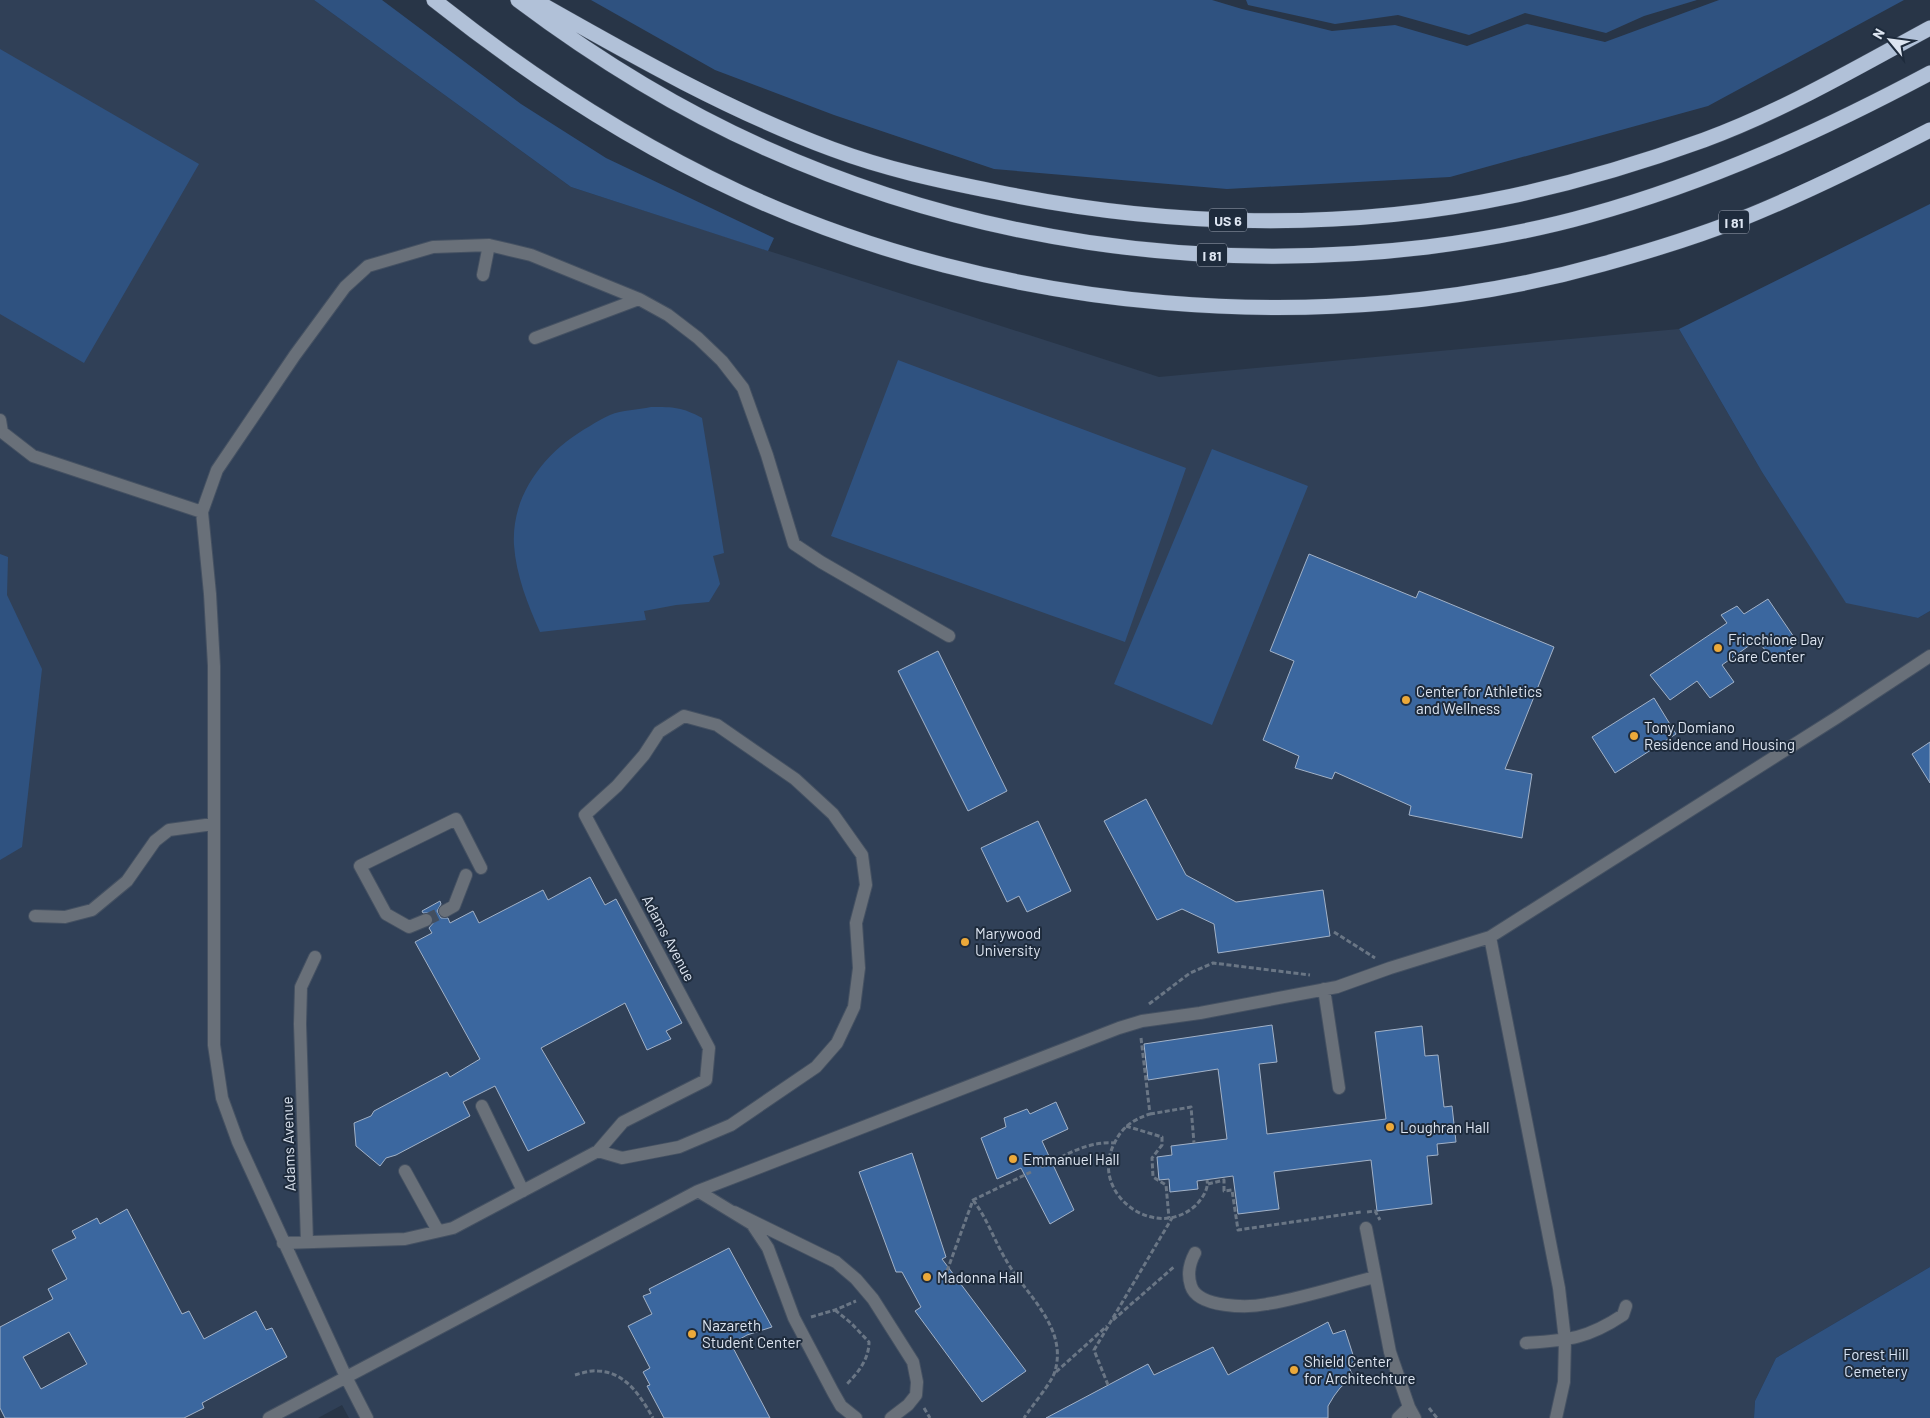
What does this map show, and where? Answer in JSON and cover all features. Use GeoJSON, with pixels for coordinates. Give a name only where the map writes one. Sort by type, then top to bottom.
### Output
{"type":"FeatureCollection","features":[{"type":"Feature","properties":{"kind":"highway","name":"I 81"},"geometry":{"type":"LineString","coordinates":[[434,0],[553,87],[614,126],[679,163],[766,204],[878,246],[948,266],[1017,282],[1092,295],[1162,303],[1239,307],[1315,307],[1394,302],[1526,282],[1600,265],[1672,244],[1739,220],[1864,164],[1930,130]]}},
{"type":"Feature","properties":{"kind":"highway","name":"I 81"},"geometry":{"type":"LineString","coordinates":[[518,0],[581,45],[679,104],[763,147],[827,174],[961,217],[1100,245],[1176,253],[1314,257],[1449,244],[1516,233],[1587,216],[1656,195],[1729,169],[1822,128],[1930,73]]}},
{"type":"Feature","properties":{"kind":"highway","name":"US 6"},"geometry":{"type":"LineString","coordinates":[[534,0],[650,66],[713,98],[773,126],[836,151],[902,171],[1034,200],[1105,211],[1241,221],[1313,220],[1377,216],[1510,197],[1578,181],[1699,142],[1772,111],[1833,81],[1930,28]]}},
{"type":"Feature","properties":{"kind":"highway"},"geometry":{"type":"LineString","coordinates":[[1833,81],[1930,21]]}},
{"type":"Feature","properties":{"kind":"street"},"geometry":{"type":"LineString","coordinates":[[482,275],[489,245]]}},
{"type":"Feature","properties":{"kind":"street"},"geometry":{"type":"LineString","coordinates":[[368,1418],[346,1377],[283,1243],[238,1142],[222,1098],[214,1045],[214,666],[210,594],[202,512],[217,470],[295,355],[345,287],[368,266],[398,256],[433,248],[489,245],[531,255],[640,299],[668,315],[698,338],[722,361],[743,388],[767,455],[794,544],[821,562],[949,636]]}},
{"type":"Feature","properties":{"kind":"street"},"geometry":{"type":"LineString","coordinates":[[535,338],[640,299]]}},
{"type":"Feature","properties":{"kind":"street"},"geometry":{"type":"LineString","coordinates":[[0,420],[2,432],[33,456],[202,512]]}},
{"type":"Feature","properties":{"kind":"street"},"geometry":{"type":"LineString","coordinates":[[269,1418],[698,1191],[1142,1020],[1200,1013],[1324,990],[1490,937],[1836,718],[1930,656]]}},
{"type":"Feature","properties":{"kind":"street","name":"Adams Avenue"},"geometry":{"type":"LineString","coordinates":[[684,716],[717,725],[795,779],[833,814],[862,855],[866,885],[856,923],[859,968],[854,1007],[837,1043],[816,1067],[731,1125],[680,1147],[622,1158],[598,1150],[623,1122],[706,1080],[709,1048],[585,816],[618,786],[644,755],[658,732],[684,716]]}},
{"type":"Feature","properties":{"kind":"street"},"geometry":{"type":"LineString","coordinates":[[426,920],[409,927],[386,914],[360,866],[456,818],[481,868]]}},
{"type":"Feature","properties":{"kind":"street"},"geometry":{"type":"LineString","coordinates":[[35,916],[64,917],[92,910],[127,881],[155,840],[169,830],[213,824]]}},
{"type":"Feature","properties":{"kind":"street"},"geometry":{"type":"LineString","coordinates":[[445,911],[454,906],[466,875]]}},
{"type":"Feature","properties":{"kind":"street"},"geometry":{"type":"LineString","coordinates":[[1490,937],[1559,1288],[1564,1340],[1564,1382],[1556,1418]]}},
{"type":"Feature","properties":{"kind":"street","name":"Adams Avenue"},"geometry":{"type":"LineString","coordinates":[[307,1242],[300,1024],[301,987],[315,958]]}},
{"type":"Feature","properties":{"kind":"street"},"geometry":{"type":"LineString","coordinates":[[1324,990],[1339,1088]]}},
{"type":"Feature","properties":{"kind":"street"},"geometry":{"type":"LineString","coordinates":[[482,1106],[523,1191]]}},
{"type":"Feature","properties":{"kind":"street"},"geometry":{"type":"LineString","coordinates":[[283,1243],[406,1239],[453,1228],[598,1150]]}},
{"type":"Feature","properties":{"kind":"street"},"geometry":{"type":"LineString","coordinates":[[405,1171],[438,1231]]}},
{"type":"Feature","properties":{"kind":"street"},"geometry":{"type":"LineString","coordinates":[[698,1191],[752,1224],[768,1248],[794,1318],[833,1392],[841,1406],[856,1418]]}},
{"type":"Feature","properties":{"kind":"street"},"geometry":{"type":"LineString","coordinates":[[734,1212],[836,1262],[856,1279],[873,1299],[913,1362],[917,1382],[916,1395],[908,1405],[891,1418]]}},
{"type":"Feature","properties":{"kind":"street"},"geometry":{"type":"LineString","coordinates":[[1366,1228],[1390,1352],[1412,1413],[1398,1418]]}},
{"type":"Feature","properties":{"kind":"street"},"geometry":{"type":"LineString","coordinates":[[1195,1253],[1190,1262],[1188,1277],[1192,1290],[1203,1299],[1224,1304],[1247,1306],[1267,1304],[1375,1277]]}},
{"type":"Feature","properties":{"kind":"street"},"geometry":{"type":"LineString","coordinates":[[1526,1343],[1564,1340],[1591,1334],[1623,1315],[1626,1306]]}},
{"type":"Feature","properties":{"kind":"path"},"geometry":{"type":"LineString","coordinates":[[1334,932],[1390,968]]}},
{"type":"Feature","properties":{"kind":"path"},"geometry":{"type":"LineString","coordinates":[[1150,1114],[1141,1036],[1149,1034],[1139,1011],[1190,973],[1213,963],[1318,976]]}},
{"type":"Feature","properties":{"kind":"path"},"geometry":{"type":"LineString","coordinates":[[1194,1143],[1191,1107],[1150,1114],[1130,1122],[1122,1129],[1110,1151],[1108,1176],[1120,1198],[1130,1208],[1143,1214],[1154,1218],[1171,1218],[1184,1214],[1195,1206],[1206,1192],[1208,1182],[1224,1180],[1224,1191],[1232,1190],[1238,1230],[1372,1211],[1377,1214],[1380,1221]]}},
{"type":"Feature","properties":{"kind":"path"},"geometry":{"type":"LineString","coordinates":[[1108,1385],[1094,1350],[1171,1218],[1166,1185],[1154,1177],[1152,1158],[1162,1145],[1162,1137],[1126,1126]]}},
{"type":"Feature","properties":{"kind":"path"},"geometry":{"type":"LineString","coordinates":[[1041,1167],[1088,1146],[1104,1143],[1114,1144]]}},
{"type":"Feature","properties":{"kind":"path"},"geometry":{"type":"LineString","coordinates":[[947,1271],[973,1200],[1031,1172]]}},
{"type":"Feature","properties":{"kind":"path"},"geometry":{"type":"LineString","coordinates":[[973,1200],[982,1211],[1006,1261],[1050,1324],[1058,1352],[1055,1372]]}},
{"type":"Feature","properties":{"kind":"path"},"geometry":{"type":"LineString","coordinates":[[1024,1418],[1055,1372],[1177,1264]]}},
{"type":"Feature","properties":{"kind":"path"},"geometry":{"type":"LineString","coordinates":[[808,1318],[860,1300]]}},
{"type":"Feature","properties":{"kind":"path"},"geometry":{"type":"LineString","coordinates":[[833,1392],[847,1384],[856,1374],[866,1359],[869,1349],[869,1342],[863,1334],[835,1310]]}},
{"type":"Feature","properties":{"kind":"path"},"geometry":{"type":"LineString","coordinates":[[575,1375],[598,1371],[621,1378],[634,1389],[653,1418]]}},
{"type":"Feature","properties":{"kind":"path"},"geometry":{"type":"LineString","coordinates":[[1423,1402],[1437,1418]]}},
{"type":"Feature","properties":{"kind":"shaded area","name":"Marywood University"},"geometry":{"type":"Polygon","coordinates":[[[0,0],[314,0],[571,187],[1159,377],[1679,329],[1762,472],[1846,602],[1918,618],[1930,611],[1930,1267],[1776,1358],[1755,1401],[1754,1418],[349,1418],[342,1405],[318,1418],[0,1418],[0,0]]]}},
{"type":"Feature","properties":{"kind":"green space"},"geometry":{"type":"Polygon","coordinates":[[[314,0],[382,0],[521,104],[606,158],[774,238],[768,251],[571,187],[314,0]]]}},
{"type":"Feature","properties":{"kind":"green space"},"geometry":{"type":"Polygon","coordinates":[[[591,0],[1212,0],[1332,31],[1395,25],[1467,46],[1527,24],[1605,42],[1719,0],[1904,0],[1708,106],[1450,177],[1227,189],[994,169],[834,115],[715,70],[591,0]]]}},
{"type":"Feature","properties":{"kind":"green space"},"geometry":{"type":"Polygon","coordinates":[[[1246,0],[1697,0],[1644,16],[1606,33],[1525,13],[1469,35],[1398,15],[1335,24],[1248,5],[1246,0]]]}},
{"type":"Feature","properties":{"kind":"green space"},"geometry":{"type":"Polygon","coordinates":[[[0,49],[199,164],[84,363],[0,314],[0,49]]]}},
{"type":"Feature","properties":{"kind":"green space"},"geometry":{"type":"Polygon","coordinates":[[[1930,204],[1930,611],[1918,618],[1846,603],[1762,472],[1679,329],[1930,204]]]}},
{"type":"Feature","properties":{"kind":"green space"},"geometry":{"type":"Polygon","coordinates":[[[898,360],[1186,468],[1125,642],[831,536],[898,360]]]}},
{"type":"Feature","properties":{"kind":"green space"},"geometry":{"type":"Polygon","coordinates":[[[651,407],[678,408],[702,418],[724,553],[713,556],[720,584],[709,602],[676,605],[644,611],[646,620],[540,632],[527,601],[515,556],[515,526],[525,491],[546,460],[574,436],[610,415],[651,407]]]}},
{"type":"Feature","properties":{"kind":"green space"},"geometry":{"type":"Polygon","coordinates":[[[1212,449],[1308,486],[1212,725],[1114,684],[1212,449]]]}},
{"type":"Feature","properties":{"kind":"green space"},"geometry":{"type":"Polygon","coordinates":[[[0,554],[8,557],[7,595],[42,669],[22,847],[0,860],[0,554]]]}},
{"type":"Feature","properties":{"kind":"green space","name":"Forest Hill Cemetery"},"geometry":{"type":"Polygon","coordinates":[[[1930,1267],[1930,1418],[1754,1418],[1755,1401],[1776,1358],[1930,1267]]]}},
{"type":"Feature","properties":{"kind":"building","name":"Center for Athletics and Wellness"},"geometry":{"type":"Polygon","coordinates":[[[1309,554],[1416,598],[1419,591],[1554,647],[1505,769],[1532,774],[1522,838],[1409,815],[1411,806],[1335,772],[1332,779],[1295,768],[1299,756],[1263,740],[1294,661],[1270,651],[1309,554]]]}},
{"type":"Feature","properties":{"kind":"building","name":"Fricchione Day Care Center"},"geometry":{"type":"Polygon","coordinates":[[[1768,599],[1798,643],[1774,661],[1757,640],[1722,665],[1734,682],[1710,698],[1697,681],[1670,700],[1650,675],[1727,623],[1721,615],[1737,606],[1744,614],[1768,599]]]}},
{"type":"Feature","properties":{"kind":"building"},"geometry":{"type":"Polygon","coordinates":[[[938,651],[1007,791],[968,811],[898,671],[938,651]]]}},
{"type":"Feature","properties":{"kind":"building","name":"Tony Domiano Residence and Housing"},"geometry":{"type":"Polygon","coordinates":[[[1654,698],[1676,734],[1615,773],[1592,737],[1654,698]]]}},
{"type":"Feature","properties":{"kind":"building"},"geometry":{"type":"Polygon","coordinates":[[[1930,742],[1930,783],[1912,754],[1930,742]]]}},
{"type":"Feature","properties":{"kind":"building"},"geometry":{"type":"Polygon","coordinates":[[[1146,799],[1186,875],[1236,902],[1323,890],[1330,936],[1218,953],[1214,924],[1182,909],[1157,920],[1104,821],[1146,799]]]}},
{"type":"Feature","properties":{"kind":"building"},"geometry":{"type":"Polygon","coordinates":[[[1038,821],[1071,891],[1027,912],[1019,896],[1007,902],[981,848],[1038,821]]]}},
{"type":"Feature","properties":{"kind":"building"},"geometry":{"type":"Polygon","coordinates":[[[590,877],[605,905],[616,899],[682,1023],[666,1031],[671,1039],[647,1050],[625,1003],[541,1048],[585,1123],[528,1151],[495,1086],[463,1102],[470,1116],[396,1155],[386,1158],[380,1166],[356,1146],[354,1123],[371,1116],[374,1111],[447,1072],[450,1077],[480,1059],[415,942],[432,933],[429,928],[434,922],[433,916],[431,913],[423,913],[422,911],[440,901],[441,904],[437,911],[441,918],[448,918],[450,923],[473,911],[479,923],[543,890],[548,900],[590,877]]]}},
{"type":"Feature","properties":{"kind":"building","name":"Loughran Hall"},"geometry":{"type":"Polygon","coordinates":[[[1272,1025],[1277,1062],[1259,1064],[1267,1134],[1386,1119],[1375,1032],[1422,1026],[1425,1056],[1438,1055],[1444,1107],[1452,1106],[1456,1142],[1437,1144],[1438,1155],[1427,1156],[1432,1204],[1377,1211],[1371,1160],[1274,1172],[1279,1209],[1238,1214],[1233,1176],[1197,1181],[1198,1189],[1170,1192],[1169,1179],[1159,1180],[1157,1157],[1172,1155],[1171,1146],[1227,1139],[1218,1069],[1148,1080],[1144,1044],[1272,1025]]]}},
{"type":"Feature","properties":{"kind":"building","name":"Emmanuel Hall"},"geometry":{"type":"Polygon","coordinates":[[[1056,1102],[1068,1129],[1042,1141],[1074,1210],[1050,1224],[1021,1168],[997,1179],[981,1138],[1006,1127],[1004,1118],[1027,1109],[1030,1114],[1056,1102]]]}},
{"type":"Feature","properties":{"kind":"building","name":"Madonna Hall"},"geometry":{"type":"Polygon","coordinates":[[[912,1153],[946,1257],[942,1259],[1026,1371],[982,1402],[915,1311],[921,1307],[902,1272],[896,1272],[859,1172],[912,1153]]]}},
{"type":"Feature","properties":{"kind":"building"},"geometry":{"type":"Polygon","coordinates":[[[127,1209],[182,1314],[189,1311],[204,1339],[256,1311],[266,1330],[272,1328],[287,1357],[202,1403],[204,1408],[184,1418],[5,1418],[0,1408],[0,1327],[53,1299],[48,1289],[67,1279],[52,1250],[76,1238],[72,1231],[97,1218],[100,1224],[127,1209]],[[69,1332],[23,1357],[41,1389],[87,1364],[69,1332]]]}},
{"type":"Feature","properties":{"kind":"building","name":"Nazareth Student Center"},"geometry":{"type":"Polygon","coordinates":[[[729,1248],[772,1327],[747,1335],[731,1344],[770,1418],[664,1418],[647,1386],[650,1385],[643,1372],[650,1368],[628,1326],[652,1314],[643,1296],[651,1293],[649,1289],[729,1248]]]}},
{"type":"Feature","properties":{"kind":"building","name":"Shield Center for Architechture"},"geometry":{"type":"Polygon","coordinates":[[[1328,1322],[1333,1334],[1345,1330],[1355,1361],[1348,1365],[1353,1376],[1340,1388],[1328,1406],[1328,1418],[1046,1418],[1148,1364],[1154,1375],[1213,1347],[1228,1375],[1328,1322]]]}},
{"type":"Feature","properties":{"kind":"tunnel"},"geometry":{"type":"LineString","coordinates":[[426,920],[445,911]]}},
{"type":"Feature","properties":{"kind":"place","name":"Fricchione Day Care Center"},"geometry":{"type":"Point","coordinates":[1718,648]}},
{"type":"Feature","properties":{"kind":"place","name":"Center for Athletics and Wellness"},"geometry":{"type":"Point","coordinates":[1406,700]}},
{"type":"Feature","properties":{"kind":"place","name":"Tony Domiano Residence and Housing"},"geometry":{"type":"Point","coordinates":[1634,736]}},
{"type":"Feature","properties":{"kind":"place","name":"Marywood University"},"geometry":{"type":"Point","coordinates":[965,942]}},
{"type":"Feature","properties":{"kind":"place","name":"Loughran Hall"},"geometry":{"type":"Point","coordinates":[1390,1127]}},
{"type":"Feature","properties":{"kind":"place","name":"Emmanuel Hall"},"geometry":{"type":"Point","coordinates":[1013,1159]}},
{"type":"Feature","properties":{"kind":"place","name":"Madonna Hall"},"geometry":{"type":"Point","coordinates":[927,1277]}},
{"type":"Feature","properties":{"kind":"place","name":"Nazareth Student Center"},"geometry":{"type":"Point","coordinates":[692,1334]}},
{"type":"Feature","properties":{"kind":"place","name":"Shield Center for Architechture"},"geometry":{"type":"Point","coordinates":[1294,1370]}}]}
